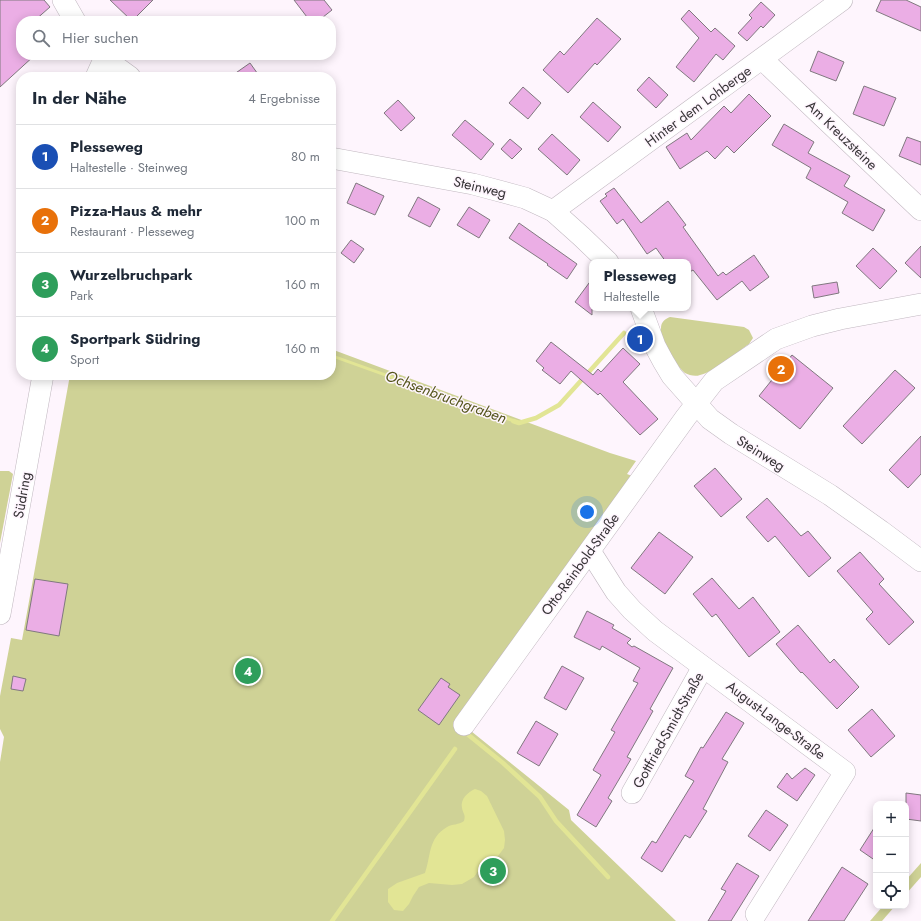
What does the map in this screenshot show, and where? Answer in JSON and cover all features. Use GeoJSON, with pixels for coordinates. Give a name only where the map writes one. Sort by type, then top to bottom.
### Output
{"type":"FeatureCollection","features":[{"type":"Feature","properties":{"kind":"street"},"geometry":{"type":"LineString","coordinates":[[63,0],[72,16]]}},
{"type":"Feature","properties":{"kind":"street","name":"Hinter dem Lohberge"},"geometry":{"type":"LineString","coordinates":[[553,211],[842,0]]}},
{"type":"Feature","properties":{"kind":"street","name":"Am Kreuzsteine"},"geometry":{"type":"LineString","coordinates":[[762,59],[921,210]]}},
{"type":"Feature","properties":{"kind":"street"},"geometry":{"type":"LineString","coordinates":[[98,72],[102,60]]}},
{"type":"Feature","properties":{"kind":"street"},"geometry":{"type":"LineString","coordinates":[[109,60],[124,72]]}},
{"type":"Feature","properties":{"kind":"street","name":"Steinweg"},"geometry":{"type":"LineString","coordinates":[[336,159],[487,188],[525,198],[553,211],[605,259]]}},
{"type":"Feature","properties":{"kind":"street","name":"Otto-Reinbold-Straße"},"geometry":{"type":"LineString","coordinates":[[464,725],[714,381],[776,339],[812,326],[840,319],[921,304]]}},
{"type":"Feature","properties":{"kind":"street","name":"Steinweg"},"geometry":{"type":"LineString","coordinates":[[642,311],[655,346],[672,376],[710,419],[731,434],[830,495],[921,561]]}},
{"type":"Feature","properties":{"kind":"street","name":"Südring"},"geometry":{"type":"LineString","coordinates":[[0,614],[42,380]]}},
{"type":"Feature","properties":{"kind":"street","name":"August-Lange-Straße"},"geometry":{"type":"LineString","coordinates":[[590,551],[616,592],[632,610],[655,631],[845,772],[756,914]]}},
{"type":"Feature","properties":{"kind":"street","name":"Gottfried-Smidt-Straße"},"geometry":{"type":"LineString","coordinates":[[632,793],[703,667]]}},
{"type":"Feature","properties":{"kind":"shaded area"},"geometry":{"type":"Polygon","coordinates":[[[670,317],[744,327],[749,330],[753,338],[749,344],[712,370],[698,376],[690,375],[682,370],[669,352],[661,333],[663,322],[670,317]]]}},
{"type":"Feature","properties":{"kind":"shaded area"},"geometry":{"type":"Polygon","coordinates":[[[336,351],[610,453],[636,461],[627,474],[632,476],[466,727],[569,810],[571,820],[676,921],[0,921],[0,762],[4,737],[0,729],[0,696],[11,638],[22,640],[69,380],[336,380],[336,351]]]}},
{"type":"Feature","properties":{"kind":"shaded area"},"geometry":{"type":"Polygon","coordinates":[[[0,471],[9,471],[13,474],[0,543],[0,471]]]}},
{"type":"Feature","properties":{"kind":"shaded area"},"geometry":{"type":"Polygon","coordinates":[[[921,863],[921,877],[909,891],[909,877],[921,863]]]}},
{"type":"Feature","properties":{"kind":"shaded area"},"geometry":{"type":"Polygon","coordinates":[[[880,909],[892,909],[882,921],[870,921],[880,909]]]}},
{"type":"Feature","properties":{"kind":"water"},"geometry":{"type":"Polygon","coordinates":[[[336,356],[519,421],[518,424],[336,359],[336,356]]]}},
{"type":"Feature","properties":{"kind":"water"},"geometry":{"type":"Polygon","coordinates":[[[475,789],[481,791],[487,796],[504,831],[504,848],[493,862],[483,864],[474,877],[462,884],[452,885],[429,883],[419,887],[403,911],[394,910],[388,902],[388,889],[397,883],[425,873],[431,848],[436,836],[447,827],[464,821],[465,817],[462,808],[463,799],[467,794],[475,789]]]}},
{"type":"Feature","properties":{"kind":"building"},"geometry":{"type":"Polygon","coordinates":[[[0,0],[44,0],[50,7],[40,16],[16,16],[16,60],[30,60],[0,87],[0,0]]]}},
{"type":"Feature","properties":{"kind":"building"},"geometry":{"type":"Polygon","coordinates":[[[110,0],[153,0],[137,16],[127,16],[110,0]]]}},
{"type":"Feature","properties":{"kind":"building"},"geometry":{"type":"Polygon","coordinates":[[[294,0],[324,0],[332,10],[324,16],[306,16],[294,0]]]}},
{"type":"Feature","properties":{"kind":"building"},"geometry":{"type":"Polygon","coordinates":[[[881,0],[906,0],[921,7],[921,31],[876,11],[881,0]]]}},
{"type":"Feature","properties":{"kind":"building"},"geometry":{"type":"Polygon","coordinates":[[[761,2],[775,15],[763,28],[761,26],[747,41],[738,33],[752,18],[749,15],[761,2]]]}},
{"type":"Feature","properties":{"kind":"building"},"geometry":{"type":"Polygon","coordinates":[[[689,10],[711,32],[715,28],[735,46],[723,60],[716,54],[694,82],[676,67],[699,38],[681,19],[689,10]]]}},
{"type":"Feature","properties":{"kind":"building"},"geometry":{"type":"Polygon","coordinates":[[[597,18],[621,39],[597,65],[595,63],[568,93],[543,70],[560,51],[564,55],[597,18]]]}},
{"type":"Feature","properties":{"kind":"building"},"geometry":{"type":"Polygon","coordinates":[[[818,51],[844,62],[836,81],[810,71],[818,51]]]}},
{"type":"Feature","properties":{"kind":"building"},"geometry":{"type":"Polygon","coordinates":[[[250,63],[256,72],[237,72],[250,63]]]}},
{"type":"Feature","properties":{"kind":"building"},"geometry":{"type":"Polygon","coordinates":[[[649,77],[668,95],[656,108],[637,90],[649,77]]]}},
{"type":"Feature","properties":{"kind":"building"},"geometry":{"type":"Polygon","coordinates":[[[864,86],[896,98],[884,126],[853,114],[864,86]]]}},
{"type":"Feature","properties":{"kind":"building"},"geometry":{"type":"Polygon","coordinates":[[[523,87],[541,103],[528,119],[509,103],[523,87]]]}},
{"type":"Feature","properties":{"kind":"building"},"geometry":{"type":"Polygon","coordinates":[[[749,94],[771,116],[734,153],[727,146],[715,159],[707,151],[680,169],[666,147],[687,133],[691,140],[724,106],[731,113],[749,94]]]}},
{"type":"Feature","properties":{"kind":"building"},"geometry":{"type":"Polygon","coordinates":[[[398,100],[415,118],[401,131],[384,113],[398,100]]]}},
{"type":"Feature","properties":{"kind":"building"},"geometry":{"type":"Polygon","coordinates":[[[593,102],[621,127],[608,142],[580,117],[593,102]]]}},
{"type":"Feature","properties":{"kind":"building"},"geometry":{"type":"Polygon","coordinates":[[[465,120],[494,144],[481,160],[452,135],[465,120]]]}},
{"type":"Feature","properties":{"kind":"building"},"geometry":{"type":"Polygon","coordinates":[[[784,124],[814,142],[808,153],[850,176],[844,186],[885,210],[873,231],[842,213],[848,202],[806,178],[811,168],[772,145],[784,124]]]}},
{"type":"Feature","properties":{"kind":"building"},"geometry":{"type":"Polygon","coordinates":[[[552,134],[580,160],[567,175],[538,149],[552,134]]]}},
{"type":"Feature","properties":{"kind":"building"},"geometry":{"type":"Polygon","coordinates":[[[907,137],[921,142],[921,165],[899,156],[907,137]]]}},
{"type":"Feature","properties":{"kind":"building"},"geometry":{"type":"Polygon","coordinates":[[[510,139],[522,149],[512,159],[501,149],[510,139]]]}},
{"type":"Feature","properties":{"kind":"building"},"geometry":{"type":"Polygon","coordinates":[[[356,183],[384,196],[375,215],[347,203],[356,183]]]}},
{"type":"Feature","properties":{"kind":"building"},"geometry":{"type":"Polygon","coordinates":[[[614,188],[641,223],[668,201],[686,225],[683,227],[718,276],[723,272],[726,275],[754,255],[769,277],[750,291],[742,281],[717,300],[693,270],[691,271],[691,259],[664,259],[656,248],[647,254],[623,219],[617,224],[600,201],[607,196],[605,194],[614,188]]]}},
{"type":"Feature","properties":{"kind":"building"},"geometry":{"type":"Polygon","coordinates":[[[418,197],[440,209],[430,227],[408,216],[418,197]]]}},
{"type":"Feature","properties":{"kind":"building"},"geometry":{"type":"Polygon","coordinates":[[[469,207],[490,220],[479,238],[457,225],[469,207]]]}},
{"type":"Feature","properties":{"kind":"building"},"geometry":{"type":"Polygon","coordinates":[[[519,223],[577,264],[567,279],[547,265],[548,264],[509,238],[519,223]]]}},
{"type":"Feature","properties":{"kind":"building"},"geometry":{"type":"Polygon","coordinates":[[[351,240],[364,249],[354,263],[341,253],[351,240]]]}},
{"type":"Feature","properties":{"kind":"building"},"geometry":{"type":"Polygon","coordinates":[[[921,246],[921,278],[905,263],[921,246]]]}},
{"type":"Feature","properties":{"kind":"building"},"geometry":{"type":"Polygon","coordinates":[[[873,248],[897,271],[880,289],[856,266],[873,248]]]}},
{"type":"Feature","properties":{"kind":"building"},"geometry":{"type":"Polygon","coordinates":[[[837,282],[839,293],[814,298],[812,286],[837,282]]]}},
{"type":"Feature","properties":{"kind":"building"},"geometry":{"type":"Polygon","coordinates":[[[589,283],[589,311],[592,311],[592,315],[575,302],[589,283]]]}},
{"type":"Feature","properties":{"kind":"building"},"geometry":{"type":"Polygon","coordinates":[[[551,342],[593,375],[598,369],[601,372],[623,348],[640,364],[623,382],[658,419],[640,435],[600,393],[598,395],[571,371],[560,384],[542,370],[544,368],[536,361],[551,342]]]}},
{"type":"Feature","properties":{"kind":"building"},"geometry":{"type":"Polygon","coordinates":[[[792,355],[833,388],[800,429],[759,396],[792,355]]]}},
{"type":"Feature","properties":{"kind":"building"},"geometry":{"type":"Polygon","coordinates":[[[895,370],[915,388],[862,444],[843,426],[895,370]]]}},
{"type":"Feature","properties":{"kind":"building"},"geometry":{"type":"Polygon","coordinates":[[[921,436],[921,474],[908,488],[889,470],[921,436]]]}},
{"type":"Feature","properties":{"kind":"building"},"geometry":{"type":"Polygon","coordinates":[[[715,468],[742,499],[721,517],[694,486],[715,468]]]}},
{"type":"Feature","properties":{"kind":"building"},"geometry":{"type":"Polygon","coordinates":[[[767,498],[801,536],[808,531],[831,558],[809,577],[775,536],[768,542],[746,517],[767,498]]]}},
{"type":"Feature","properties":{"kind":"building"},"geometry":{"type":"Polygon","coordinates":[[[659,532],[693,557],[665,594],[631,568],[659,532]]]}},
{"type":"Feature","properties":{"kind":"building"},"geometry":{"type":"Polygon","coordinates":[[[860,552],[884,579],[879,584],[914,622],[889,645],[866,619],[873,612],[837,571],[860,552]]]}},
{"type":"Feature","properties":{"kind":"building"},"geometry":{"type":"Polygon","coordinates":[[[712,578],[739,609],[753,597],[780,632],[749,657],[716,614],[712,617],[693,594],[712,578]]]}},
{"type":"Feature","properties":{"kind":"building"},"geometry":{"type":"Polygon","coordinates":[[[35,579],[68,584],[59,636],[26,630],[35,579]]]}},
{"type":"Feature","properties":{"kind":"building"},"geometry":{"type":"Polygon","coordinates":[[[587,611],[614,625],[612,628],[631,639],[627,643],[632,647],[634,646],[673,668],[650,709],[653,711],[627,757],[631,759],[608,798],[612,801],[596,827],[577,815],[601,775],[593,770],[615,732],[611,730],[638,683],[633,681],[640,668],[602,646],[600,650],[574,637],[587,611]]]}},
{"type":"Feature","properties":{"kind":"building"},"geometry":{"type":"Polygon","coordinates":[[[798,625],[830,663],[834,659],[859,687],[837,709],[802,672],[801,673],[776,644],[798,625]]]}},
{"type":"Feature","properties":{"kind":"building"},"geometry":{"type":"Polygon","coordinates":[[[562,666],[584,678],[566,710],[544,698],[562,666]]]}},
{"type":"Feature","properties":{"kind":"building"},"geometry":{"type":"Polygon","coordinates":[[[13,676],[26,679],[23,691],[11,689],[13,676]]]}},
{"type":"Feature","properties":{"kind":"building"},"geometry":{"type":"Polygon","coordinates":[[[441,678],[450,684],[448,687],[460,695],[439,725],[418,710],[441,678]]]}},
{"type":"Feature","properties":{"kind":"building"},"geometry":{"type":"Polygon","coordinates":[[[872,709],[895,736],[871,757],[848,730],[872,709]]]}},
{"type":"Feature","properties":{"kind":"building"},"geometry":{"type":"Polygon","coordinates":[[[726,712],[744,723],[722,759],[728,762],[703,809],[707,811],[690,838],[685,835],[662,872],[641,858],[652,841],[656,843],[694,781],[685,776],[701,747],[703,748],[726,712]]]}},
{"type":"Feature","properties":{"kind":"building"},"geometry":{"type":"Polygon","coordinates":[[[536,721],[558,734],[539,766],[517,753],[536,721]]]}},
{"type":"Feature","properties":{"kind":"building"},"geometry":{"type":"Polygon","coordinates":[[[805,768],[815,775],[797,801],[777,787],[787,773],[792,779],[805,768]]]}},
{"type":"Feature","properties":{"kind":"building"},"geometry":{"type":"Polygon","coordinates":[[[906,793],[921,795],[921,821],[909,819],[909,801],[906,801],[906,793]]]}},
{"type":"Feature","properties":{"kind":"building"},"geometry":{"type":"Polygon","coordinates":[[[766,810],[788,825],[770,851],[748,836],[766,810]]]}},
{"type":"Feature","properties":{"kind":"building"},"geometry":{"type":"Polygon","coordinates":[[[873,830],[873,859],[860,850],[873,830]]]}},
{"type":"Feature","properties":{"kind":"building"},"geometry":{"type":"Polygon","coordinates":[[[737,863],[759,876],[731,921],[708,921],[726,891],[721,889],[737,863]]]}},
{"type":"Feature","properties":{"kind":"building"},"geometry":{"type":"Polygon","coordinates":[[[842,867],[868,884],[844,921],[808,921],[842,867]]]}},
{"type":"Feature","properties":{"kind":"waterway","name":"Ochsenbruchgraben"},"geometry":{"type":"LineString","coordinates":[[513,421],[519,423],[536,418],[559,405],[624,333]]}},
{"type":"Feature","properties":{"kind":"waterway"},"geometry":{"type":"LineString","coordinates":[[466,733],[503,763],[540,797],[556,821],[608,877]]}},
{"type":"Feature","properties":{"kind":"waterway"},"geometry":{"type":"LineString","coordinates":[[332,921],[455,749]]}},
{"type":"Feature","properties":{"kind":"place","name":"Plesseweg"},"geometry":{"type":"Point","coordinates":[640,339]}},
{"type":"Feature","properties":{"kind":"place","name":"Pizza-Haus & mehr"},"geometry":{"type":"Point","coordinates":[781,369]}},
{"type":"Feature","properties":{"kind":"place","name":"Sportpark Südring"},"geometry":{"type":"Point","coordinates":[248,671]}},
{"type":"Feature","properties":{"kind":"place","name":"Wurzelbruchpark"},"geometry":{"type":"Point","coordinates":[493,871]}}]}
